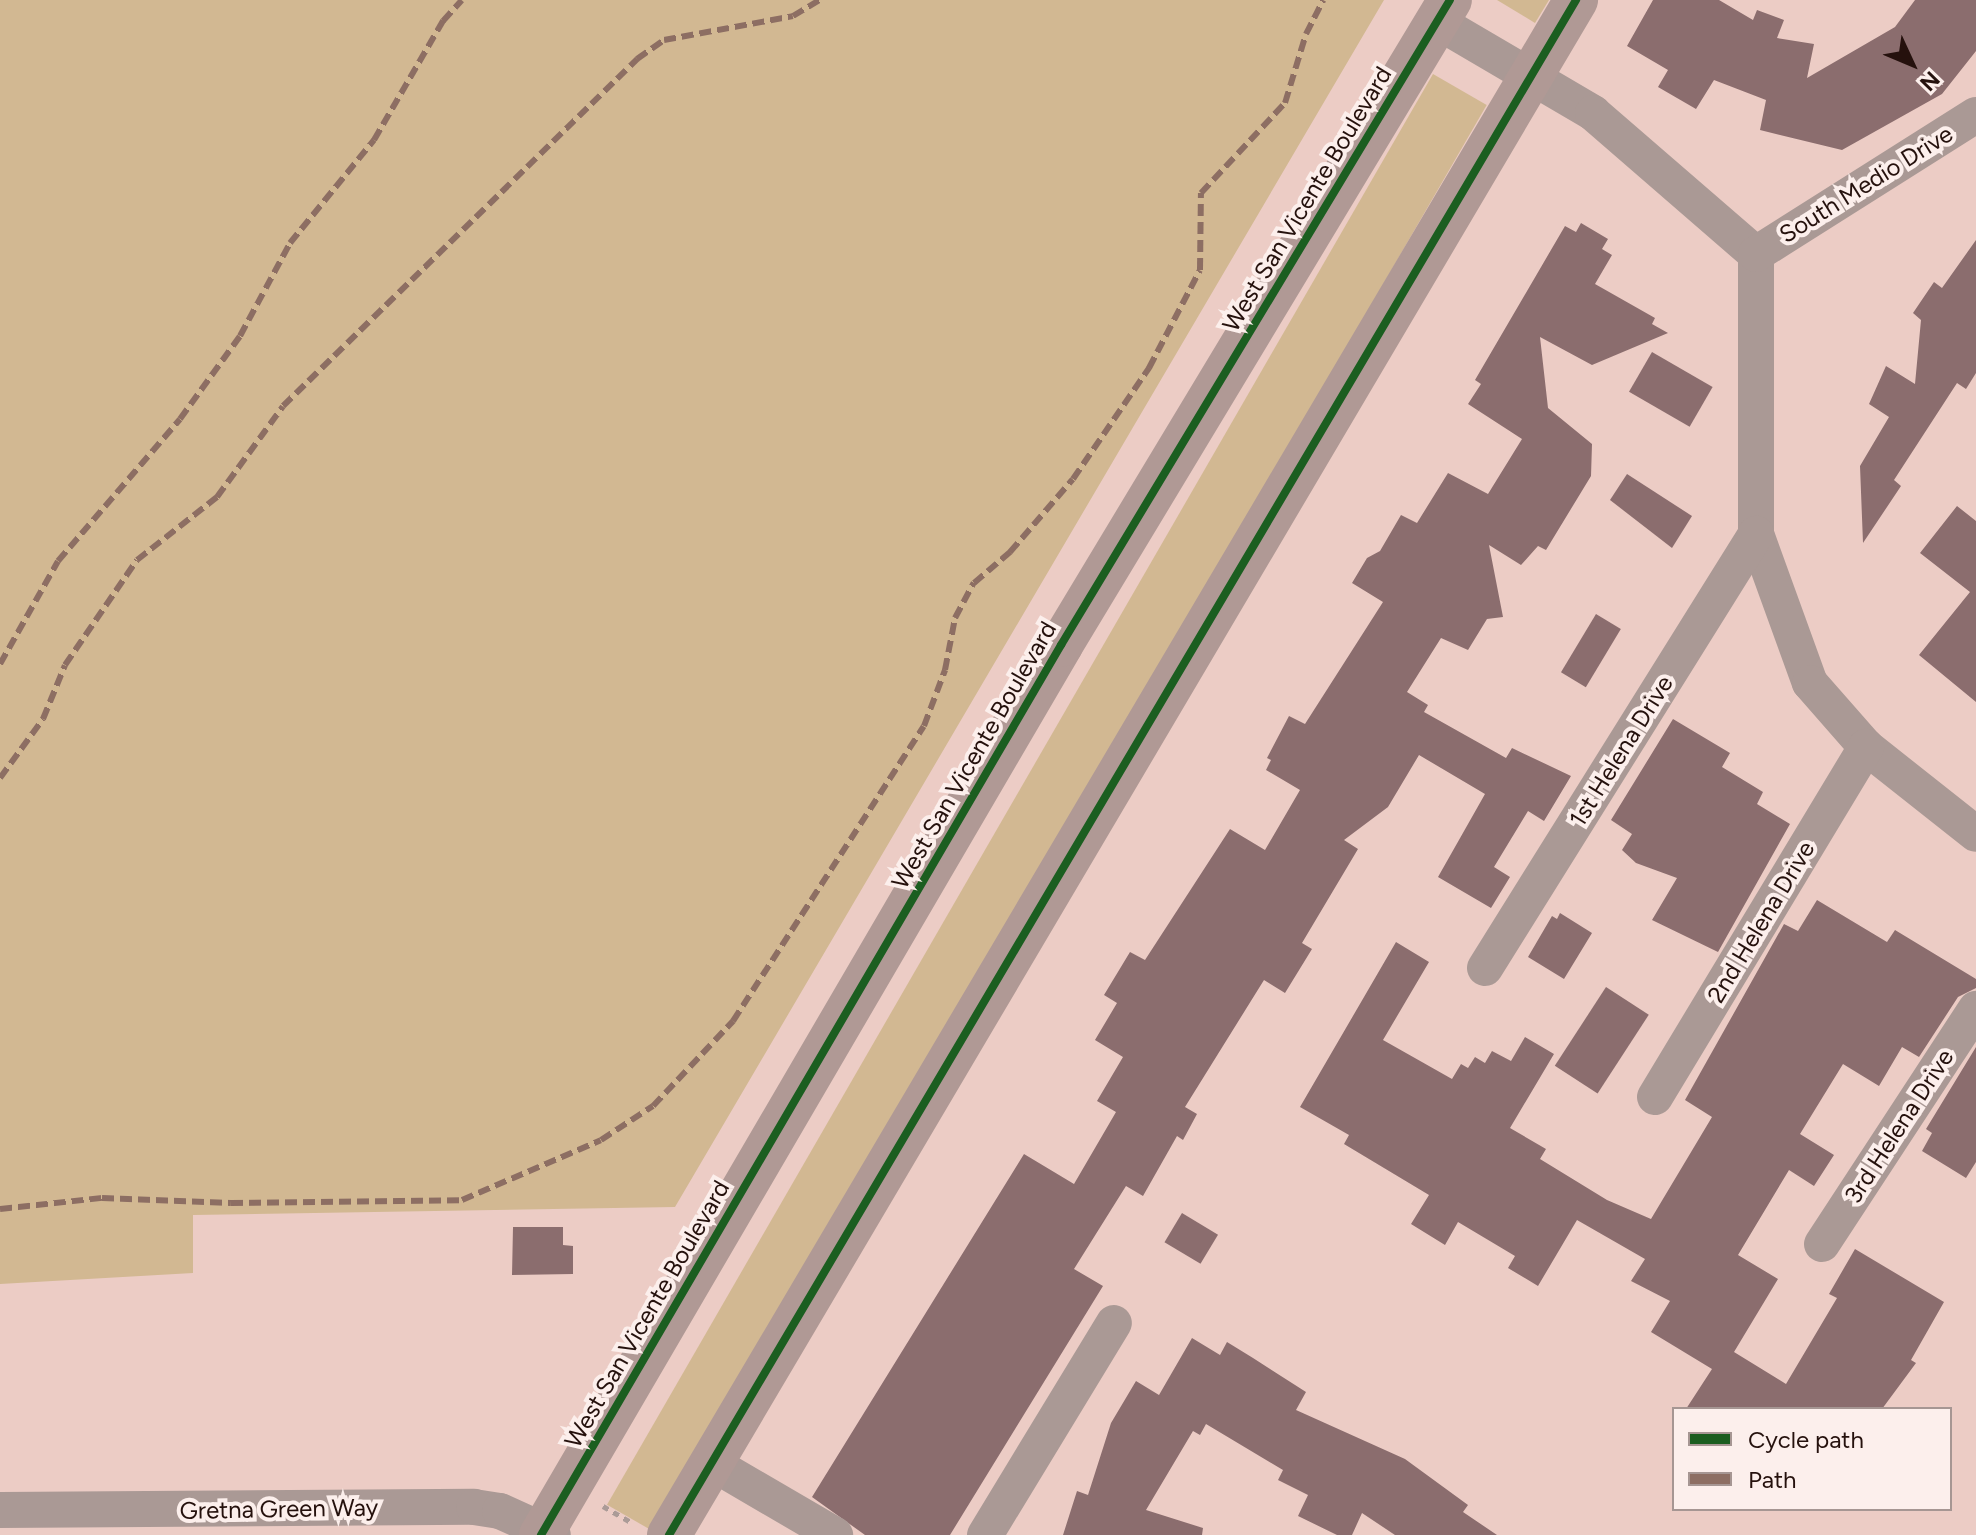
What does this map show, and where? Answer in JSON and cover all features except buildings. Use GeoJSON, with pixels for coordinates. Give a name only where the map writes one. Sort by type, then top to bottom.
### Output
{"type":"FeatureCollection","features":[{"type":"Feature","properties":{"kind":"main road"},"geometry":{"type":"LineString","coordinates":[[654,1531],[710,1462],[1576,0]]}},
{"type":"Feature","properties":{"kind":"main road","name":"West San Vicente Boulevard"},"geometry":{"type":"LineString","coordinates":[[546,1534],[1061,645],[1444,11]]}},
{"type":"Feature","properties":{"kind":"street"},"geometry":{"type":"LineString","coordinates":[[1444,11],[1531,79],[1593,113],[1756,254],[1756,534],[1810,683],[1866,747],[1976,834]]}},
{"type":"Feature","properties":{"kind":"street","name":"South Medio Drive"},"geometry":{"type":"LineString","coordinates":[[1756,254],[1976,115]]}},
{"type":"Feature","properties":{"kind":"street","name":"1st Helena Drive"},"geometry":{"type":"LineString","coordinates":[[1485,968],[1756,534]]}},
{"type":"Feature","properties":{"kind":"street","name":"2nd Helena Drive"},"geometry":{"type":"LineString","coordinates":[[1655,1097],[1866,747]]}},
{"type":"Feature","properties":{"kind":"street","name":"3rd Helena Drive"},"geometry":{"type":"LineString","coordinates":[[1822,1244],[1976,1009]]}},
{"type":"Feature","properties":{"kind":"street"},"geometry":{"type":"LineString","coordinates":[[985,1535],[1114,1323]]}},
{"type":"Feature","properties":{"kind":"street"},"geometry":{"type":"LineString","coordinates":[[710,1462],[835,1535]]}},
{"type":"Feature","properties":{"kind":"street","name":"Gretna Green Way"},"geometry":{"type":"LineString","coordinates":[[0,1510],[474,1507],[500,1511],[546,1534]]}},
{"type":"Feature","properties":{"kind":"path"},"geometry":{"type":"LineString","coordinates":[[593,1500],[654,1531]]}},
{"type":"Feature","properties":{"kind":"shaded area"},"geometry":{"type":"Polygon","coordinates":[[[0,0],[1384,0],[675,1207],[193,1215],[193,1273],[0,1284],[0,0]]]}},
{"type":"Feature","properties":{"kind":"shaded area"},"geometry":{"type":"Polygon","coordinates":[[[1497,0],[1549,0],[1535,23],[1497,0]]]}},
{"type":"Feature","properties":{"kind":"shaded area"},"geometry":{"type":"Polygon","coordinates":[[[1433,74],[1487,105],[661,1535],[607,1505],[1433,74]]]}},
{"type":"Feature","properties":{"kind":"marked path"},"geometry":{"type":"LineString","coordinates":[[0,664],[58,561],[180,419],[240,336],[290,243],[374,140],[443,21],[462,0]]}},
{"type":"Feature","properties":{"kind":"marked path"},"geometry":{"type":"LineString","coordinates":[[0,778],[43,719],[65,665],[137,560],[217,497],[283,406],[637,59],[664,40],[793,16],[820,0]]}},
{"type":"Feature","properties":{"kind":"marked path"},"geometry":{"type":"LineString","coordinates":[[0,1209],[102,1198],[231,1203],[462,1200],[601,1140],[653,1106],[733,1021],[924,726],[945,670],[955,618],[974,583],[1010,552],[1073,479],[1149,368],[1200,270],[1201,193],[1285,103],[1306,34],[1323,0]]}},
{"type":"Feature","properties":{"kind":"cycle path"},"geometry":{"type":"LineString","coordinates":[[541,1535],[1061,645],[1450,0]]}},
{"type":"Feature","properties":{"kind":"cycle path"},"geometry":{"type":"LineString","coordinates":[[669,1535],[1576,0]]}}]}
